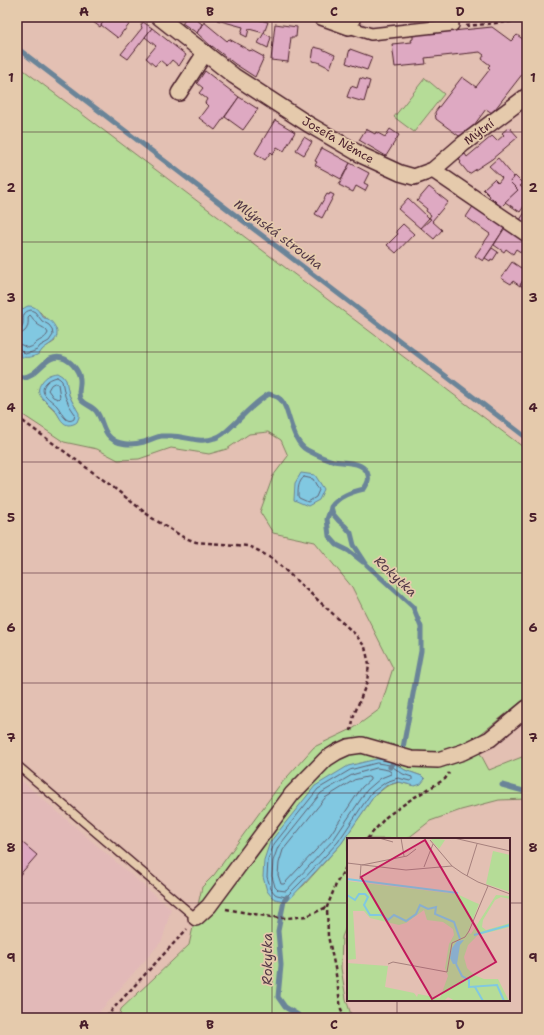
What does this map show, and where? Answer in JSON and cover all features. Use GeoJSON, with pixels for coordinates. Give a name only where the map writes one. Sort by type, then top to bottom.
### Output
{"type":"FeatureCollection","features":[{"type":"Feature","properties":{"kind":"street","name":"Josefa Němce"},"geometry":{"type":"LineString","coordinates":[[159,17],[234,76],[308,124],[363,156],[400,173],[414,177],[433,170]]}},
{"type":"Feature","properties":{"kind":"street"},"geometry":{"type":"LineString","coordinates":[[321,17],[351,22],[371,34],[454,25]]}},
{"type":"Feature","properties":{"kind":"street"},"geometry":{"type":"LineString","coordinates":[[179,93],[205,53]]}},
{"type":"Feature","properties":{"kind":"street","name":"Mýtní"},"geometry":{"type":"LineString","coordinates":[[433,170],[463,144],[527,96]]}},
{"type":"Feature","properties":{"kind":"street"},"geometry":{"type":"LineString","coordinates":[[433,170],[527,234]]}},
{"type":"Feature","properties":{"kind":"street"},"geometry":{"type":"LineString","coordinates":[[196,918],[209,906],[292,794],[326,759],[336,752],[348,747],[362,745],[411,758],[438,760],[463,752],[490,738],[527,708]]}},
{"type":"Feature","properties":{"kind":"lane"},"geometry":{"type":"LineString","coordinates":[[17,765],[196,918]]}},
{"type":"Feature","properties":{"kind":"path"},"geometry":{"type":"LineString","coordinates":[[454,25],[466,26],[527,20]]}},
{"type":"Feature","properties":{"kind":"path"},"geometry":{"type":"LineString","coordinates":[[17,417],[109,484],[152,518],[183,537],[196,542],[248,546],[274,560],[355,634],[364,647],[369,664],[367,682],[354,715],[348,747]]}},
{"type":"Feature","properties":{"kind":"path"},"geometry":{"type":"LineString","coordinates":[[368,838],[386,816],[445,779],[463,752]]}},
{"type":"Feature","properties":{"kind":"path"},"geometry":{"type":"LineString","coordinates":[[345,1018],[341,1008],[335,968],[328,936],[327,907],[337,882],[347,866]]}},
{"type":"Feature","properties":{"kind":"path"},"geometry":{"type":"LineString","coordinates":[[209,906],[272,917],[287,918],[306,916],[327,907]]}},
{"type":"Feature","properties":{"kind":"path"},"geometry":{"type":"LineString","coordinates":[[106,1018],[196,918]]}},
{"type":"Feature","properties":{"kind":"shaded area"},"geometry":{"type":"Polygon","coordinates":[[[17,777],[171,909],[162,941],[94,1018],[17,1018],[17,777]]]}},
{"type":"Feature","properties":{"kind":"green space"},"geometry":{"type":"Polygon","coordinates":[[[17,65],[527,450],[527,697],[473,740],[489,770],[527,755],[527,799],[499,800],[461,810],[430,821],[408,838],[347,838],[347,924],[342,937],[341,968],[346,999],[352,1018],[94,1018],[97,1014],[120,1014],[121,1009],[189,945],[202,887],[214,875],[279,786],[314,747],[354,728],[380,709],[393,668],[352,587],[315,542],[273,533],[260,512],[273,476],[288,456],[281,440],[268,432],[249,434],[227,449],[209,454],[171,448],[139,459],[118,460],[97,449],[64,442],[17,411],[17,350],[19,354],[40,352],[55,341],[48,319],[45,318],[40,312],[23,309],[20,315],[19,324],[17,326],[17,65]],[[67,388],[38,389],[45,401],[60,418],[76,408],[67,388]],[[391,761],[284,901],[304,885],[341,844],[374,796],[387,786],[399,782],[415,786],[422,776],[405,770],[391,761]]]}},
{"type":"Feature","properties":{"kind":"green space"},"geometry":{"type":"Polygon","coordinates":[[[425,78],[444,94],[414,132],[394,117],[425,78]]]}},
{"type":"Feature","properties":{"kind":"water"},"geometry":{"type":"Polygon","coordinates":[[[28,306],[38,310],[44,318],[48,319],[54,324],[57,335],[54,341],[40,353],[31,357],[22,357],[17,350],[17,326],[19,324],[20,312],[28,306]]]}},
{"type":"Feature","properties":{"kind":"water"},"geometry":{"type":"Polygon","coordinates":[[[58,373],[66,380],[69,395],[79,413],[77,422],[73,424],[65,424],[56,411],[42,397],[39,391],[39,387],[45,378],[58,373]]]}},
{"type":"Feature","properties":{"kind":"water"},"geometry":{"type":"Polygon","coordinates":[[[301,473],[315,475],[324,489],[319,500],[308,506],[294,500],[295,483],[301,473]]]}},
{"type":"Feature","properties":{"kind":"water"},"geometry":{"type":"Polygon","coordinates":[[[377,759],[391,761],[405,770],[422,776],[425,779],[421,784],[415,786],[399,782],[387,785],[374,796],[341,844],[288,901],[283,902],[284,901],[272,897],[267,891],[263,877],[264,860],[270,842],[315,786],[348,766],[377,759]]]}},
{"type":"Feature","properties":{"kind":"building"},"geometry":{"type":"Polygon","coordinates":[[[98,17],[107,17],[100,27],[93,22],[98,17]]]}},
{"type":"Feature","properties":{"kind":"building"},"geometry":{"type":"Polygon","coordinates":[[[107,17],[135,17],[118,38],[101,25],[107,17]]]}},
{"type":"Feature","properties":{"kind":"building"},"geometry":{"type":"Polygon","coordinates":[[[183,17],[197,17],[199,19],[197,20],[202,24],[197,33],[182,23],[185,19],[183,17]]]}},
{"type":"Feature","properties":{"kind":"building"},"geometry":{"type":"Polygon","coordinates":[[[218,17],[249,17],[268,22],[264,33],[249,29],[247,37],[241,34],[243,27],[217,20],[218,17]]]}},
{"type":"Feature","properties":{"kind":"building"},"geometry":{"type":"Polygon","coordinates":[[[143,22],[152,28],[128,59],[121,54],[142,28],[141,25],[143,22]]]}},
{"type":"Feature","properties":{"kind":"building"},"geometry":{"type":"Polygon","coordinates":[[[204,22],[227,41],[229,39],[264,57],[255,77],[212,47],[197,33],[204,22]]]}},
{"type":"Feature","properties":{"kind":"building"},"geometry":{"type":"Polygon","coordinates":[[[275,24],[297,27],[296,37],[291,37],[288,62],[271,60],[275,24]]]}},
{"type":"Feature","properties":{"kind":"building"},"geometry":{"type":"Polygon","coordinates":[[[492,27],[511,41],[517,35],[527,42],[527,68],[492,113],[486,109],[466,136],[459,136],[436,119],[435,112],[462,77],[476,87],[490,69],[488,67],[490,65],[482,59],[484,55],[480,52],[425,58],[426,64],[395,67],[392,44],[412,42],[411,40],[413,39],[413,35],[492,27]]]}},
{"type":"Feature","properties":{"kind":"building"},"geometry":{"type":"Polygon","coordinates":[[[152,28],[186,55],[179,66],[172,60],[167,66],[160,60],[155,66],[146,58],[156,46],[145,37],[152,28]]]}},
{"type":"Feature","properties":{"kind":"building"},"geometry":{"type":"Polygon","coordinates":[[[264,33],[271,37],[268,48],[258,43],[264,33]]]}},
{"type":"Feature","properties":{"kind":"building"},"geometry":{"type":"Polygon","coordinates":[[[314,47],[335,55],[330,68],[318,62],[312,61],[314,47]]]}},
{"type":"Feature","properties":{"kind":"building"},"geometry":{"type":"Polygon","coordinates":[[[350,49],[372,57],[367,70],[346,63],[350,49]]]}},
{"type":"Feature","properties":{"kind":"building"},"geometry":{"type":"Polygon","coordinates":[[[205,71],[239,97],[215,130],[199,118],[208,106],[205,103],[207,99],[199,93],[203,88],[197,83],[205,71]]]}},
{"type":"Feature","properties":{"kind":"building"},"geometry":{"type":"Polygon","coordinates":[[[360,78],[370,81],[364,102],[347,97],[351,86],[357,88],[360,78]]]}},
{"type":"Feature","properties":{"kind":"building"},"geometry":{"type":"Polygon","coordinates":[[[239,97],[258,109],[243,130],[225,117],[239,97]]]}},
{"type":"Feature","properties":{"kind":"building"},"geometry":{"type":"Polygon","coordinates":[[[275,120],[295,132],[284,151],[277,147],[273,154],[271,152],[265,160],[255,153],[275,120]]]}},
{"type":"Feature","properties":{"kind":"building"},"geometry":{"type":"Polygon","coordinates":[[[509,127],[518,137],[492,159],[469,174],[460,163],[461,162],[459,159],[465,154],[467,157],[492,136],[497,141],[504,135],[502,133],[509,127]]]}},
{"type":"Feature","properties":{"kind":"building"},"geometry":{"type":"Polygon","coordinates":[[[366,129],[385,137],[390,129],[399,135],[386,156],[359,140],[366,129]]]}},
{"type":"Feature","properties":{"kind":"building"},"geometry":{"type":"Polygon","coordinates":[[[304,137],[312,142],[304,155],[296,150],[304,137]]]}},
{"type":"Feature","properties":{"kind":"building"},"geometry":{"type":"Polygon","coordinates":[[[322,148],[350,163],[341,179],[315,165],[317,162],[315,161],[322,148]]]}},
{"type":"Feature","properties":{"kind":"building"},"geometry":{"type":"Polygon","coordinates":[[[498,158],[514,177],[510,182],[518,190],[501,207],[492,198],[489,198],[490,196],[483,189],[494,179],[498,183],[502,178],[489,166],[498,158]]]}},
{"type":"Feature","properties":{"kind":"building"},"geometry":{"type":"Polygon","coordinates":[[[350,163],[369,173],[364,183],[368,185],[365,191],[356,186],[353,192],[339,185],[350,163]]]}},
{"type":"Feature","properties":{"kind":"building"},"geometry":{"type":"Polygon","coordinates":[[[515,176],[523,184],[520,186],[527,191],[527,202],[520,212],[505,202],[518,190],[510,182],[515,176]]]}},
{"type":"Feature","properties":{"kind":"building"},"geometry":{"type":"Polygon","coordinates":[[[429,187],[448,202],[432,221],[442,230],[434,239],[421,228],[431,219],[429,218],[431,215],[426,211],[427,209],[417,201],[429,187]]]}},
{"type":"Feature","properties":{"kind":"building"},"geometry":{"type":"Polygon","coordinates":[[[330,193],[334,195],[322,218],[315,214],[327,194],[329,195],[330,193]]]}},
{"type":"Feature","properties":{"kind":"building"},"geometry":{"type":"Polygon","coordinates":[[[408,198],[429,218],[420,228],[398,209],[408,198]]]}},
{"type":"Feature","properties":{"kind":"building"},"geometry":{"type":"Polygon","coordinates":[[[474,205],[506,226],[483,261],[475,256],[490,234],[466,217],[474,205]]]}},
{"type":"Feature","properties":{"kind":"building"},"geometry":{"type":"Polygon","coordinates":[[[527,209],[527,225],[520,220],[527,209]]]}},
{"type":"Feature","properties":{"kind":"building"},"geometry":{"type":"Polygon","coordinates":[[[403,224],[414,234],[396,253],[387,245],[398,234],[396,231],[403,224]]]}},
{"type":"Feature","properties":{"kind":"building"},"geometry":{"type":"Polygon","coordinates":[[[506,226],[527,240],[527,246],[522,253],[516,249],[513,254],[506,249],[504,252],[494,245],[506,226]]]}},
{"type":"Feature","properties":{"kind":"building"},"geometry":{"type":"Polygon","coordinates":[[[492,248],[498,252],[493,260],[491,259],[490,261],[485,258],[492,248]]]}},
{"type":"Feature","properties":{"kind":"building"},"geometry":{"type":"Polygon","coordinates":[[[527,259],[527,274],[520,286],[513,281],[511,284],[501,278],[512,262],[521,268],[527,259]]]}},
{"type":"Feature","properties":{"kind":"building"},"geometry":{"type":"Polygon","coordinates":[[[527,274],[527,289],[520,285],[527,274]]]}},
{"type":"Feature","properties":{"kind":"building"},"geometry":{"type":"Polygon","coordinates":[[[17,838],[37,855],[17,878],[17,838]]]}},
{"type":"Feature","properties":{"kind":"waterway","name":"Mlýnská strouha"},"geometry":{"type":"LineString","coordinates":[[17,48],[527,438]]}},
{"type":"Feature","properties":{"kind":"waterway","name":"Rokytka"},"geometry":{"type":"LineString","coordinates":[[17,376],[29,376],[53,358],[58,357],[65,359],[74,366],[79,376],[79,394],[81,400],[96,411],[111,439],[125,444],[140,443],[161,436],[177,436],[204,440],[215,438],[224,433],[254,405],[269,394],[277,397],[283,402],[295,435],[303,447],[326,459],[357,464],[364,468],[368,474],[367,483],[364,489],[350,493],[334,503],[331,507],[333,514],[351,533],[354,545],[367,565],[413,607],[421,627],[421,651],[402,753],[390,767]]}},
{"type":"Feature","properties":{"kind":"waterway"},"geometry":{"type":"LineString","coordinates":[[331,508],[327,519],[329,536],[337,545],[349,551],[363,562]]}},
{"type":"Feature","properties":{"kind":"waterway"},"geometry":{"type":"LineString","coordinates":[[502,785],[527,792]]}},
{"type":"Feature","properties":{"kind":"waterway","name":"Rokytka"},"geometry":{"type":"LineString","coordinates":[[287,897],[284,901],[278,931],[281,965],[278,997],[285,1007],[298,1015],[299,1018]]}}]}
